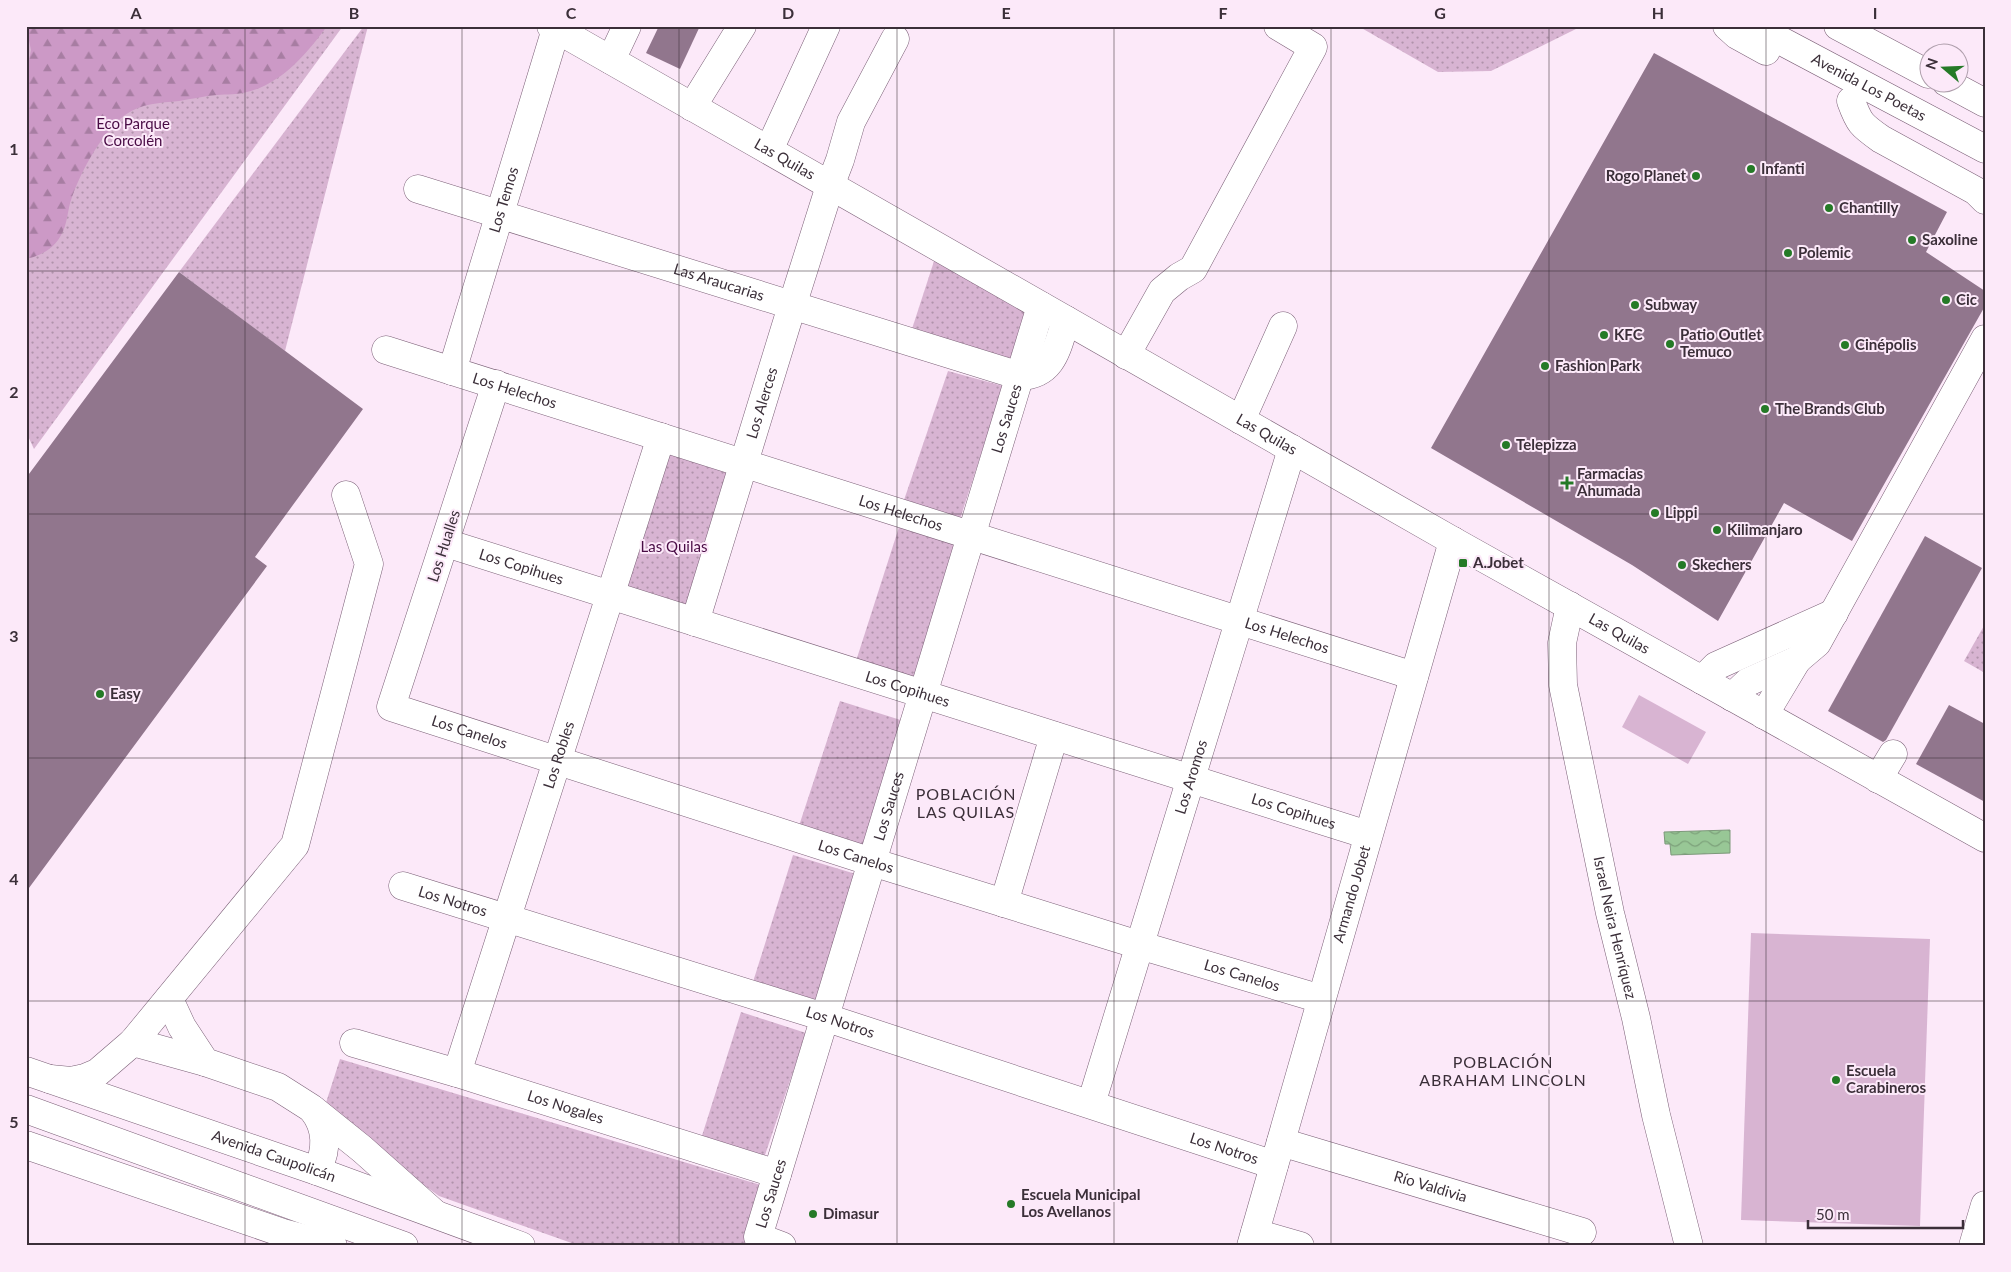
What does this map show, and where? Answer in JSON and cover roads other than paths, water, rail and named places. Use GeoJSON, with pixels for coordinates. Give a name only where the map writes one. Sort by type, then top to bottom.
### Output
{"type":"FeatureCollection","features":[{"type":"Feature","properties":{"kind":"street"},"geometry":{"type":"LineString","coordinates":[[611,60],[627,26]]}},
{"type":"Feature","properties":{"kind":"street"},"geometry":{"type":"LineString","coordinates":[[692,107],[742,26]]}},
{"type":"Feature","properties":{"kind":"street"},"geometry":{"type":"LineString","coordinates":[[769,150],[826,26]]}},
{"type":"Feature","properties":{"kind":"street"},"geometry":{"type":"LineString","coordinates":[[1126,355],[1162,291],[1179,277],[1193,269],[1313,47],[1278,26]]}},
{"type":"Feature","properties":{"kind":"street"},"geometry":{"type":"LineString","coordinates":[[1727,26],[1737,35],[1844,94],[1851,101],[1859,122],[1866,129],[1880,139],[1976,191],[1985,200]]}},
{"type":"Feature","properties":{"kind":"street","name":"Avenida Los Poetas"},"geometry":{"type":"LineString","coordinates":[[1753,26],[1985,149]]}},
{"type":"Feature","properties":{"kind":"street"},"geometry":{"type":"LineString","coordinates":[[1838,26],[1918,69]]}},
{"type":"Feature","properties":{"kind":"street","name":"Las Quilas"},"geometry":{"type":"LineString","coordinates":[[554,28],[1452,541],[1985,838]]}},
{"type":"Feature","properties":{"kind":"street","name":"Los Temos"},"geometry":{"type":"LineString","coordinates":[[452,371],[554,28]]}},
{"type":"Feature","properties":{"kind":"street","name":"Los Alerces"},"geometry":{"type":"LineString","coordinates":[[695,622],[792,306],[851,122],[895,39]]}},
{"type":"Feature","properties":{"kind":"street"},"geometry":{"type":"LineString","coordinates":[[1965,92],[1985,103]]}},
{"type":"Feature","properties":{"kind":"street","name":"Las Araucarias"},"geometry":{"type":"LineString","coordinates":[[418,189],[1020,376]]}},
{"type":"Feature","properties":{"kind":"street","name":"Los Sauces"},"geometry":{"type":"LineString","coordinates":[[770,1241],[777,1174],[1041,306]]}},
{"type":"Feature","properties":{"kind":"street","name":"Los Sauces"},"geometry":{"type":"LineString","coordinates":[[1020,376],[1037,373],[1050,363],[1066,320]]}},
{"type":"Feature","properties":{"kind":"street"},"geometry":{"type":"LineString","coordinates":[[1241,420],[1283,326]]}},
{"type":"Feature","properties":{"kind":"street"},"geometry":{"type":"LineString","coordinates":[[1732,697],[1748,682],[1797,660],[1817,643],[1985,339]]}},
{"type":"Feature","properties":{"kind":"street","name":"Los Helechos"},"geometry":{"type":"LineString","coordinates":[[386,350],[1414,676]]}},
{"type":"Feature","properties":{"kind":"street","name":"Los Hualles"},"geometry":{"type":"LineString","coordinates":[[391,707],[446,543],[496,384]]}},
{"type":"Feature","properties":{"kind":"street","name":"Los Robles"},"geometry":{"type":"LineString","coordinates":[[457,1073],[661,437]]}},
{"type":"Feature","properties":{"kind":"street","name":"Los Aromos"},"geometry":{"type":"LineString","coordinates":[[1091,1104],[1292,449]]}},
{"type":"Feature","properties":{"kind":"street"},"geometry":{"type":"LineString","coordinates":[[35,1074],[71,1080],[85,1078],[97,1073],[133,1042],[295,845],[369,564],[346,495]]}},
{"type":"Feature","properties":{"kind":"street","name":"Armando Jobet"},"geometry":{"type":"LineString","coordinates":[[1253,1239],[1452,541]]}},
{"type":"Feature","properties":{"kind":"street","name":"Los Copihues"},"geometry":{"type":"LineString","coordinates":[[446,543],[1368,835]]}},
{"type":"Feature","properties":{"kind":"street","name":"Israel Neira Henríquez"},"geometry":{"type":"LineString","coordinates":[[1570,606],[1562,643],[1563,685],[1610,913],[1689,1246]]}},
{"type":"Feature","properties":{"kind":"street"},"geometry":{"type":"LineString","coordinates":[[1702,680],[1716,666],[1834,613]]}},
{"type":"Feature","properties":{"kind":"street"},"geometry":{"type":"LineString","coordinates":[[1764,715],[1797,660]]}},
{"type":"Feature","properties":{"kind":"street","name":"Los Canelos"},"geometry":{"type":"LineString","coordinates":[[391,707],[872,862],[1321,999]]}},
{"type":"Feature","properties":{"kind":"street"},"geometry":{"type":"LineString","coordinates":[[1004,903],[1054,736]]}},
{"type":"Feature","properties":{"kind":"street"},"geometry":{"type":"LineString","coordinates":[[1878,778],[1893,754]]}},
{"type":"Feature","properties":{"kind":"street","name":"Los Notros"},"geometry":{"type":"LineString","coordinates":[[403,886],[824,1017],[1091,1104],[1277,1154]]}},
{"type":"Feature","properties":{"kind":"street"},"geometry":{"type":"LineString","coordinates":[[170,999],[182,1027],[205,1062]]}},
{"type":"Feature","properties":{"kind":"street"},"geometry":{"type":"LineString","coordinates":[[133,1042],[205,1062],[278,1087],[311,1108],[362,1149],[434,1213]]}},
{"type":"Feature","properties":{"kind":"street","name":"Los Nogales"},"geometry":{"type":"LineString","coordinates":[[354,1043],[457,1073],[777,1174]]}},
{"type":"Feature","properties":{"kind":"street","name":"Avenida Caupolicán"},"geometry":{"type":"LineString","coordinates":[[35,1074],[317,1171],[520,1246]]}},
{"type":"Feature","properties":{"kind":"street"},"geometry":{"type":"LineString","coordinates":[[256,1192],[284,1190],[297,1186],[317,1171],[325,1151],[324,1132],[317,1115],[311,1108]]}},
{"type":"Feature","properties":{"kind":"street"},"geometry":{"type":"LineString","coordinates":[[26,1109],[404,1246]]}},
{"type":"Feature","properties":{"kind":"street"},"geometry":{"type":"LineString","coordinates":[[26,1145],[283,1233],[333,1246]]}},
{"type":"Feature","properties":{"kind":"street","name":"Río Valdivia"},"geometry":{"type":"LineString","coordinates":[[1277,1154],[1582,1232]]}},
{"type":"Feature","properties":{"kind":"street"},"geometry":{"type":"LineString","coordinates":[[1973,1246],[1985,1205]]}},
{"type":"Feature","properties":{"kind":"street"},"geometry":{"type":"LineString","coordinates":[[1253,1239],[1300,1246]]}},
{"type":"Feature","properties":{"kind":"water"},"geometry":{"type":"Polygon","coordinates":[[[1730,830],[1730,853],[1671,855],[1670,844],[1665,844],[1664,832],[1730,830]]]}},
{"type":"Feature","properties":{"kind":"place","name":"Infanti"},"geometry":{"type":"Point","coordinates":[1751,169]}},
{"type":"Feature","properties":{"kind":"place","name":"Rogo Planet"},"geometry":{"type":"Point","coordinates":[1696,176]}},
{"type":"Feature","properties":{"kind":"place","name":"Chantilly"},"geometry":{"type":"Point","coordinates":[1829,208]}},
{"type":"Feature","properties":{"kind":"place","name":"Saxoline"},"geometry":{"type":"Point","coordinates":[1912,240]}},
{"type":"Feature","properties":{"kind":"place","name":"Polemic"},"geometry":{"type":"Point","coordinates":[1788,253]}},
{"type":"Feature","properties":{"kind":"place","name":"Cic"},"geometry":{"type":"Point","coordinates":[1946,300]}},
{"type":"Feature","properties":{"kind":"place","name":"Subway"},"geometry":{"type":"Point","coordinates":[1635,305]}},
{"type":"Feature","properties":{"kind":"place","name":"KFC"},"geometry":{"type":"Point","coordinates":[1604,335]}},
{"type":"Feature","properties":{"kind":"place","name":"Patio Outlet Temuco"},"geometry":{"type":"Point","coordinates":[1670,344]}},
{"type":"Feature","properties":{"kind":"place","name":"Cinépolis"},"geometry":{"type":"Point","coordinates":[1845,345]}},
{"type":"Feature","properties":{"kind":"place","name":"Fashion Park"},"geometry":{"type":"Point","coordinates":[1545,366]}},
{"type":"Feature","properties":{"kind":"place","name":"The Brands Club"},"geometry":{"type":"Point","coordinates":[1765,409]}},
{"type":"Feature","properties":{"kind":"place","name":"Telepizza"},"geometry":{"type":"Point","coordinates":[1506,445]}},
{"type":"Feature","properties":{"kind":"place","name":"Farmacias Ahumada"},"geometry":{"type":"Point","coordinates":[1567,483]}},
{"type":"Feature","properties":{"kind":"place","name":"Lippi"},"geometry":{"type":"Point","coordinates":[1655,513]}},
{"type":"Feature","properties":{"kind":"place","name":"Kilimanjaro"},"geometry":{"type":"Point","coordinates":[1717,530]}},
{"type":"Feature","properties":{"kind":"place","name":"A.Jobet"},"geometry":{"type":"Point","coordinates":[1463,563]}},
{"type":"Feature","properties":{"kind":"place","name":"Skechers"},"geometry":{"type":"Point","coordinates":[1682,565]}},
{"type":"Feature","properties":{"kind":"place","name":"Easy"},"geometry":{"type":"Point","coordinates":[100,694]}},
{"type":"Feature","properties":{"kind":"place","name":"Escuela Carabineros"},"geometry":{"type":"Point","coordinates":[1836,1080]}},
{"type":"Feature","properties":{"kind":"place","name":"Escuela Municipal Los Avellanos"},"geometry":{"type":"Point","coordinates":[1011,1204]}},
{"type":"Feature","properties":{"kind":"place","name":"Dimasur"},"geometry":{"type":"Point","coordinates":[813,1214]}},
{"type":"Feature","properties":{"kind":"district","name":"POBLACIÓN LAS QUILAS"},"geometry":{"type":"Point","coordinates":[966,803]}},
{"type":"Feature","properties":{"kind":"district","name":"POBLACIÓN ABRAHAM LINCOLN"},"geometry":{"type":"Point","coordinates":[1503,1071]}},
{"type":"Feature","properties":{"kind":"park label","name":"Eco Parque Corcolén"},"geometry":{"type":"Point","coordinates":[133,132]}}]}
